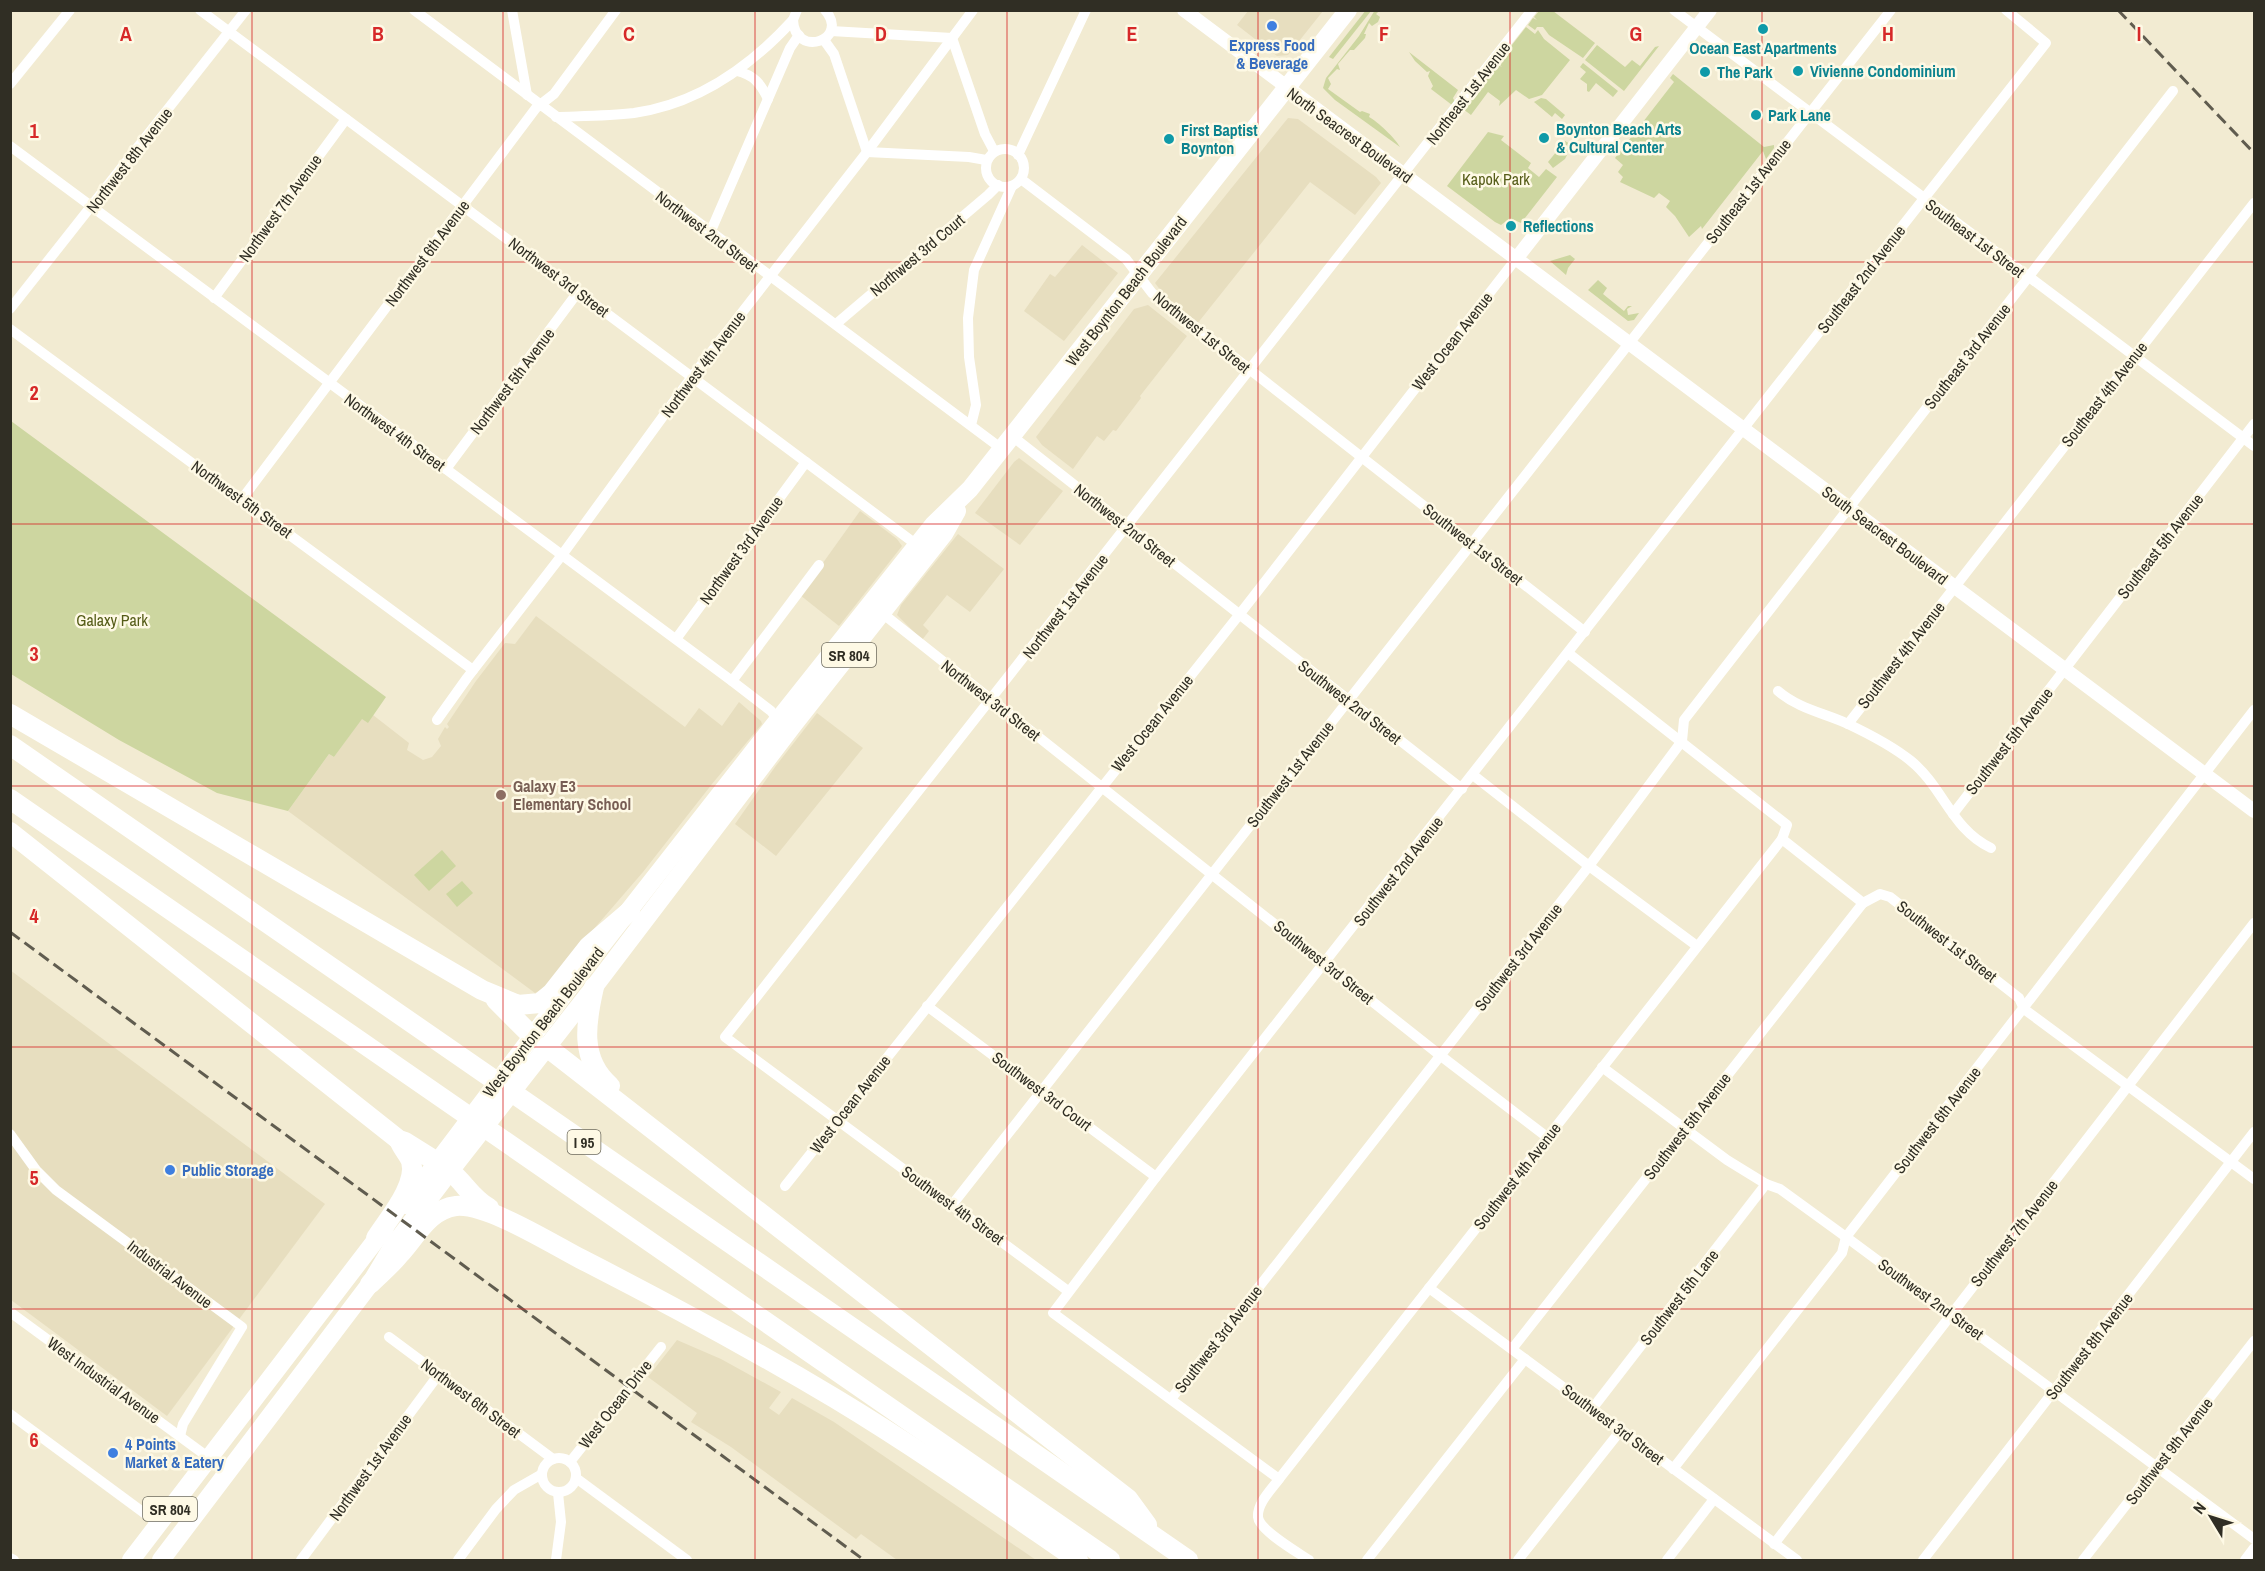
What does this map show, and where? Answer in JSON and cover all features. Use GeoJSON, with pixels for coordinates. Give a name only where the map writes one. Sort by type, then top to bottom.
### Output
{"type":"FeatureCollection","features":[{"type":"Feature","properties":{"kind":"highway"},"geometry":{"type":"LineString","coordinates":[[10,714],[482,990],[504,1007],[539,1042],[1128,1499],[1157,1539]]}},
{"type":"Feature","properties":{"kind":"highway","name":"I 95"},"geometry":{"type":"LineString","coordinates":[[10,745],[1188,1560]]}},
{"type":"Feature","properties":{"kind":"highway"},"geometry":{"type":"LineString","coordinates":[[10,799],[1110,1560]]}},
{"type":"Feature","properties":{"kind":"highway"},"geometry":{"type":"LineString","coordinates":[[10,832],[399,1140],[443,1167],[458,1178],[474,1198],[519,1227]]}},
{"type":"Feature","properties":{"kind":"highway"},"geometry":{"type":"LineString","coordinates":[[482,990],[518,1005],[540,1003],[552,993],[589,946],[630,911]]}},
{"type":"Feature","properties":{"kind":"highway"},"geometry":{"type":"LineString","coordinates":[[594,987],[586,1026],[587,1043],[592,1061],[604,1081],[622,1095],[652,1128]]}},
{"type":"Feature","properties":{"kind":"highway"},"geometry":{"type":"LineString","coordinates":[[370,1284],[399,1256],[410,1213],[411,1161],[399,1140]]}},
{"type":"Feature","properties":{"kind":"highway"},"geometry":{"type":"LineString","coordinates":[[376,1238],[410,1213],[467,1206],[482,1210],[686,1314],[808,1383],[942,1467],[1078,1560]]}},
{"type":"Feature","properties":{"kind":"main road","name":"SR 804"},"geometry":{"type":"LineString","coordinates":[[1286,88],[1348,10]]}},
{"type":"Feature","properties":{"kind":"main road","name":"West Boynton Beach Boulevard"},"geometry":{"type":"LineString","coordinates":[[410,1213],[463,1139],[539,1042],[630,911],[778,720],[933,525],[966,494],[1286,88]]}},
{"type":"Feature","properties":{"kind":"main road","name":"West Boynton Beach Boulevard"},"geometry":{"type":"LineString","coordinates":[[539,1042],[594,987],[944,534],[966,494]]}},
{"type":"Feature","properties":{"kind":"main road"},"geometry":{"type":"LineString","coordinates":[[727,813],[742,779],[775,735],[778,720]]}},
{"type":"Feature","properties":{"kind":"main road","name":"SR 804"},"geometry":{"type":"LineString","coordinates":[[131,1560],[376,1238]]}},
{"type":"Feature","properties":{"kind":"main road","name":"SR 804"},"geometry":{"type":"LineString","coordinates":[[161,1560],[370,1284]]}},
{"type":"Feature","properties":{"kind":"street"},"geometry":{"type":"LineString","coordinates":[[10,84],[70,10]]}},
{"type":"Feature","properties":{"kind":"street","name":"Northwest 3rd Street"},"geometry":{"type":"LineString","coordinates":[[200,10],[917,545]]}},
{"type":"Feature","properties":{"kind":"street","name":"Northwest 8th Avenue"},"geometry":{"type":"LineString","coordinates":[[10,309],[246,10]]}},
{"type":"Feature","properties":{"kind":"street","name":"Northwest 2nd Street"},"geometry":{"type":"LineString","coordinates":[[414,10],[710,233],[971,425],[1007,442],[1126,527],[1239,615]]}},
{"type":"Feature","properties":{"kind":"street"},"geometry":{"type":"LineString","coordinates":[[512,10],[526,95]]}},
{"type":"Feature","properties":{"kind":"street","name":"Northwest 6th Avenue"},"geometry":{"type":"LineString","coordinates":[[242,499],[539,104],[554,94],[616,10]]}},
{"type":"Feature","properties":{"kind":"street"},"geometry":{"type":"LineString","coordinates":[[825,10],[830,18],[827,35],[867,152],[986,160]]}},
{"type":"Feature","properties":{"kind":"street","name":"Northwest 4th Avenue"},"geometry":{"type":"LineString","coordinates":[[437,720],[562,555],[691,378],[867,152],[973,10]]}},
{"type":"Feature","properties":{"kind":"street"},"geometry":{"type":"LineString","coordinates":[[1018,155],[1086,10]]}},
{"type":"Feature","properties":{"kind":"street","name":"North Seacrest Boulevard"},"geometry":{"type":"LineString","coordinates":[[1184,10],[1516,259]]}},
{"type":"Feature","properties":{"kind":"street","name":"Northeast 1st Avenue"},"geometry":{"type":"LineString","coordinates":[[1404,174],[1532,10]]}},
{"type":"Feature","properties":{"kind":"street","name":"Southeast 1st Street"},"geometry":{"type":"LineString","coordinates":[[1674,10],[2254,446]]}},
{"type":"Feature","properties":{"kind":"street"},"geometry":{"type":"LineString","coordinates":[[1516,259],[1710,10]]}},
{"type":"Feature","properties":{"kind":"street","name":"Southeast 1st Avenue"},"geometry":{"type":"LineString","coordinates":[[1630,344],[1891,10]]}},
{"type":"Feature","properties":{"kind":"street","name":"Southeast 2nd Avenue"},"geometry":{"type":"LineString","coordinates":[[1744,430],[2046,43],[2006,10]]}},
{"type":"Feature","properties":{"kind":"street"},"geometry":{"type":"LineString","coordinates":[[794,14],[793,26],[808,42],[820,42],[827,35],[952,38],[985,135],[994,151]]}},
{"type":"Feature","properties":{"kind":"street"},"geometry":{"type":"LineString","coordinates":[[556,117],[600,116],[654,109],[688,98],[737,71],[761,53],[794,14]]}},
{"type":"Feature","properties":{"kind":"street"},"geometry":{"type":"LineString","coordinates":[[710,233],[790,48],[799,35]]}},
{"type":"Feature","properties":{"kind":"street"},"geometry":{"type":"LineString","coordinates":[[737,71],[756,80],[768,99]]}},
{"type":"Feature","properties":{"kind":"street","name":"Southeast 3rd Avenue"},"geometry":{"type":"LineString","coordinates":[[1849,508],[2173,91]]}},
{"type":"Feature","properties":{"kind":"street","name":"Northwest 7th Avenue"},"geometry":{"type":"LineString","coordinates":[[214,298],[346,118]]}},
{"type":"Feature","properties":{"kind":"street","name":"Northwest 4th Street"},"geometry":{"type":"LineString","coordinates":[[10,146],[676,639],[770,710],[778,720]]}},
{"type":"Feature","properties":{"kind":"street"},"geometry":{"type":"LineString","coordinates":[[971,425],[976,405],[968,338],[974,270],[1024,170],[1023,162],[1018,155],[1006,149],[994,151],[986,160],[987,173],[998,185],[1017,182]]}},
{"type":"Feature","properties":{"kind":"street","name":"Northwest 1st Avenue"},"geometry":{"type":"LineString","coordinates":[[838,1120],[725,1037],[1404,174]]}},
{"type":"Feature","properties":{"kind":"street","name":"Northwest 1st Street"},"geometry":{"type":"LineString","coordinates":[[1017,182],[1126,259],[1152,293],[1361,457]]}},
{"type":"Feature","properties":{"kind":"street","name":"Northwest 3rd Court"},"geometry":{"type":"LineString","coordinates":[[836,324],[998,185]]}},
{"type":"Feature","properties":{"kind":"street","name":"Southeast 4th Avenue"},"geometry":{"type":"LineString","coordinates":[[1955,586],[2254,203]]}},
{"type":"Feature","properties":{"kind":"street","name":"South Seacrest Boulevard"},"geometry":{"type":"LineString","coordinates":[[1516,259],[2254,811]]}},
{"type":"Feature","properties":{"kind":"street","name":"West Ocean Avenue"},"geometry":{"type":"LineString","coordinates":[[786,1186],[1239,615],[1516,259]]}},
{"type":"Feature","properties":{"kind":"street","name":"Northwest 5th Avenue"},"geometry":{"type":"LineString","coordinates":[[446,469],[578,292]]}},
{"type":"Feature","properties":{"kind":"street","name":"Northwest 5th Street"},"geometry":{"type":"LineString","coordinates":[[10,329],[473,670]]}},
{"type":"Feature","properties":{"kind":"street","name":"Southwest 1st Avenue"},"geometry":{"type":"LineString","coordinates":[[952,1205],[1211,873],[1630,344]]}},
{"type":"Feature","properties":{"kind":"street","name":"Southeast 5th Avenue"},"geometry":{"type":"LineString","coordinates":[[2065,669],[2254,424]]}},
{"type":"Feature","properties":{"kind":"street","name":"Southwest 2nd Avenue"},"geometry":{"type":"LineString","coordinates":[[1171,1398],[1053,1312],[1156,1177],[1744,430]]}},
{"type":"Feature","properties":{"kind":"street","name":"Southwest 1st Street"},"geometry":{"type":"LineString","coordinates":[[1361,457],[1585,632]]}},
{"type":"Feature","properties":{"kind":"street","name":"Northwest 3rd Avenue"},"geometry":{"type":"LineString","coordinates":[[676,639],[806,462]]}},
{"type":"Feature","properties":{"kind":"street","name":"Southwest 3rd Avenue"},"geometry":{"type":"LineString","coordinates":[[1171,1398],[1589,866],[1682,741],[1684,720],[1849,508]]}},
{"type":"Feature","properties":{"kind":"street"},"geometry":{"type":"LineString","coordinates":[[732,681],[819,565]]}},
{"type":"Feature","properties":{"kind":"street","name":"Southwest 4th Avenue"},"geometry":{"type":"LineString","coordinates":[[1848,724],[1955,586]]}},
{"type":"Feature","properties":{"kind":"street","name":"Northwest 3rd Street"},"geometry":{"type":"LineString","coordinates":[[882,613],[990,701],[1102,786]]}},
{"type":"Feature","properties":{"kind":"street","name":"Southwest 2nd Street"},"geometry":{"type":"LineString","coordinates":[[1239,615],[1462,789]]}},
{"type":"Feature","properties":{"kind":"street"},"geometry":{"type":"LineString","coordinates":[[1568,654],[1787,825],[1782,838],[1863,903]]}},
{"type":"Feature","properties":{"kind":"street","name":"Southwest 5th Avenue"},"geometry":{"type":"LineString","coordinates":[[1953,814],[2065,669]]}},
{"type":"Feature","properties":{"kind":"street"},"geometry":{"type":"LineString","coordinates":[[1778,691],[1799,706],[1848,724],[1910,760],[1922,770],[1969,835],[1990,848]]}},
{"type":"Feature","properties":{"kind":"street","name":"Southwest 6th Avenue"},"geometry":{"type":"LineString","coordinates":[[1673,1469],[1842,1253],[1846,1237],[2254,710]]}},
{"type":"Feature","properties":{"kind":"street"},"geometry":{"type":"LineString","coordinates":[[1473,775],[1589,866],[1697,946]]}},
{"type":"Feature","properties":{"kind":"street","name":"Southwest 3rd Street"},"geometry":{"type":"LineString","coordinates":[[1102,786],[1441,1056],[1547,1137]]}},
{"type":"Feature","properties":{"kind":"street","name":"Southwest 4th Avenue"},"geometry":{"type":"LineString","coordinates":[[1309,1560],[1263,1528],[1258,1517],[1261,1505],[1279,1479],[1782,838]]}},
{"type":"Feature","properties":{"kind":"street","name":"Southwest 1st Street"},"geometry":{"type":"LineString","coordinates":[[1863,903],[1880,894],[1890,897],[2019,998],[2024,1009],[2254,1179]]}},
{"type":"Feature","properties":{"kind":"street","name":"Southwest 5th Avenue"},"geometry":{"type":"LineString","coordinates":[[1512,1349],[1863,903]]}},
{"type":"Feature","properties":{"kind":"street","name":"Southwest 7th Avenue"},"geometry":{"type":"LineString","coordinates":[[1774,1544],[2254,923]]}},
{"type":"Feature","properties":{"kind":"street","name":"Southwest 3rd Court"},"geometry":{"type":"LineString","coordinates":[[927,1006],[1156,1177]]}},
{"type":"Feature","properties":{"kind":"street","name":"Southwest 2nd Street"},"geometry":{"type":"LineString","coordinates":[[1602,1066],[1727,1160],[1766,1184],[1780,1189],[2254,1539]]}},
{"type":"Feature","properties":{"kind":"street","name":"Southwest 4th Street"},"geometry":{"type":"LineString","coordinates":[[838,1120],[1068,1291]]}},
{"type":"Feature","properties":{"kind":"street","name":"Southwest 8th Avenue"},"geometry":{"type":"LineString","coordinates":[[1923,1560],[2254,1132]]}},
{"type":"Feature","properties":{"kind":"street","name":"Industrial Avenue"},"geometry":{"type":"LineString","coordinates":[[10,1134],[36,1170],[56,1190],[242,1327],[183,1424],[180,1436]]}},
{"type":"Feature","properties":{"kind":"street","name":"Southwest 5th Lane"},"geometry":{"type":"LineString","coordinates":[[1592,1409],[1766,1184]]}},
{"type":"Feature","properties":{"kind":"street","name":"Southwest 3rd Street"},"geometry":{"type":"LineString","coordinates":[[1429,1288],[1793,1559]]}},
{"type":"Feature","properties":{"kind":"street","name":"West Industrial Avenue"},"geometry":{"type":"LineString","coordinates":[[10,1312],[227,1471]]}},
{"type":"Feature","properties":{"kind":"street","name":"Northwest 6th Street"},"geometry":{"type":"LineString","coordinates":[[389,1337],[553,1459]]}},
{"type":"Feature","properties":{"kind":"street","name":"Southwest 9th Avenue"},"geometry":{"type":"LineString","coordinates":[[2083,1560],[2254,1341]]}},
{"type":"Feature","properties":{"kind":"street","name":"West Ocean Drive"},"geometry":{"type":"LineString","coordinates":[[570,1462],[661,1347]]}},
{"type":"Feature","properties":{"kind":"street"},"geometry":{"type":"LineString","coordinates":[[1367,1560],[1525,1359]]}},
{"type":"Feature","properties":{"kind":"street","name":"Northwest 1st Avenue"},"geometry":{"type":"LineString","coordinates":[[301,1560],[439,1374]]}},
{"type":"Feature","properties":{"kind":"street"},"geometry":{"type":"LineString","coordinates":[[1171,1398],[1279,1479]]}},
{"type":"Feature","properties":{"kind":"street"},"geometry":{"type":"LineString","coordinates":[[10,1414],[159,1524]]}},
{"type":"Feature","properties":{"kind":"street"},"geometry":{"type":"LineString","coordinates":[[1518,1560],[1621,1430]]}},
{"type":"Feature","properties":{"kind":"street"},"geometry":{"type":"LineString","coordinates":[[553,1459],[564,1459],[570,1462],[575,1469],[576,1478],[572,1487],[558,1493],[548,1489],[544,1485],[542,1474],[545,1465],[553,1459]]}},
{"type":"Feature","properties":{"kind":"street"},"geometry":{"type":"LineString","coordinates":[[458,1560],[496,1509],[514,1490],[542,1474]]}},
{"type":"Feature","properties":{"kind":"street"},"geometry":{"type":"LineString","coordinates":[[576,1478],[687,1560]]}},
{"type":"Feature","properties":{"kind":"street"},"geometry":{"type":"LineString","coordinates":[[556,1560],[561,1522],[558,1493]]}},
{"type":"Feature","properties":{"kind":"street"},"geometry":{"type":"LineString","coordinates":[[1667,1560],[1714,1499]]}},
{"type":"Feature","properties":{"kind":"street"},"geometry":{"type":"LineString","coordinates":[[2245,1560],[2254,1548]]}},
{"type":"Feature","properties":{"kind":"shaded area"},"geometry":{"type":"Polygon","coordinates":[[[1248,11],[1323,11],[1288,55],[1277,56],[1237,25],[1248,11]]]}},
{"type":"Feature","properties":{"kind":"shaded area"},"geometry":{"type":"Polygon","coordinates":[[[1288,118],[1298,119],[1381,183],[1355,215],[1310,182],[1197,324],[1167,299],[1155,283],[1288,118]]]}},
{"type":"Feature","properties":{"kind":"shaded area"},"geometry":{"type":"Polygon","coordinates":[[[1082,245],[1118,273],[1064,341],[1024,311],[1050,274],[1055,277],[1082,245]]]}},
{"type":"Feature","properties":{"kind":"shaded area"},"geometry":{"type":"Polygon","coordinates":[[[1148,305],[1187,336],[1116,431],[1113,430],[1104,441],[1097,436],[1073,469],[1042,445],[1036,437],[1134,309],[1148,305]]]}},
{"type":"Feature","properties":{"kind":"shaded area"},"geometry":{"type":"Polygon","coordinates":[[[1019,458],[1063,491],[1020,545],[975,513],[1019,458]]]}},
{"type":"Feature","properties":{"kind":"shaded area"},"geometry":{"type":"Polygon","coordinates":[[[860,511],[897,539],[902,546],[839,626],[800,595],[860,511]]]}},
{"type":"Feature","properties":{"kind":"shaded area"},"geometry":{"type":"Polygon","coordinates":[[[958,534],[1004,569],[970,612],[947,595],[923,625],[929,631],[922,640],[897,615],[901,605],[958,534]]]}},
{"type":"Feature","properties":{"kind":"shaded area","name":"Galaxy E3 Elementary School"},"geometry":{"type":"Polygon","coordinates":[[[536,616],[685,727],[699,708],[722,726],[739,702],[762,724],[547,987],[535,993],[288,811],[329,754],[334,757],[362,718],[368,722],[373,715],[409,743],[407,750],[423,760],[432,757],[441,746],[438,739],[445,727],[447,729],[449,727],[447,724],[476,681],[505,643],[515,644],[536,616]]]}},
{"type":"Feature","properties":{"kind":"shaded area"},"geometry":{"type":"Polygon","coordinates":[[[817,713],[863,748],[776,856],[735,824],[817,713]]]}},
{"type":"Feature","properties":{"kind":"shaded area"},"geometry":{"type":"Polygon","coordinates":[[[10,970],[325,1204],[167,1416],[11,1300],[10,970]]]}},
{"type":"Feature","properties":{"kind":"shaded area"},"geometry":{"type":"Polygon","coordinates":[[[677,1340],[721,1359],[781,1392],[769,1408],[779,1415],[792,1398],[834,1422],[1036,1560],[897,1560],[861,1534],[856,1539],[731,1447],[691,1422],[697,1413],[648,1377],[677,1340]]]}},
{"type":"Feature","properties":{"kind":"green space"},"geometry":{"type":"Polygon","coordinates":[[[1366,10],[1371,11],[1333,59],[1329,57],[1366,10]]]}},
{"type":"Feature","properties":{"kind":"green space"},"geometry":{"type":"Polygon","coordinates":[[[1375,10],[1379,11],[1376,14],[1380,17],[1378,22],[1372,26],[1369,23],[1364,34],[1366,34],[1365,38],[1338,64],[1340,70],[1337,69],[1328,78],[1331,84],[1328,89],[1360,112],[1370,114],[1369,117],[1386,130],[1400,147],[1335,100],[1323,88],[1326,78],[1359,36],[1375,10]]]}},
{"type":"Feature","properties":{"kind":"green space"},"geometry":{"type":"Polygon","coordinates":[[[1539,11],[1553,11],[1595,43],[1583,58],[1549,35],[1543,27],[1537,27],[1535,30],[1528,25],[1533,18],[1537,20],[1534,17],[1539,11]]]}},
{"type":"Feature","properties":{"kind":"green space"},"geometry":{"type":"Polygon","coordinates":[[[1526,27],[1535,34],[1538,30],[1544,39],[1570,60],[1542,95],[1529,99],[1516,90],[1499,106],[1500,101],[1488,92],[1471,115],[1463,109],[1478,89],[1482,90],[1480,86],[1498,65],[1502,67],[1499,64],[1501,59],[1526,27]]]}},
{"type":"Feature","properties":{"kind":"green space"},"geometry":{"type":"Polygon","coordinates":[[[1597,45],[1625,67],[1632,60],[1640,66],[1655,47],[1659,46],[1624,91],[1585,60],[1597,45]]]}},
{"type":"Feature","properties":{"kind":"green space"},"geometry":{"type":"Polygon","coordinates":[[[1409,52],[1458,90],[1452,105],[1431,89],[1433,86],[1428,76],[1430,71],[1427,72],[1409,52]]]}},
{"type":"Feature","properties":{"kind":"green space"},"geometry":{"type":"Polygon","coordinates":[[[1583,63],[1618,91],[1613,97],[1596,83],[1589,92],[1587,91],[1587,84],[1580,79],[1586,72],[1580,67],[1583,63]]]}},
{"type":"Feature","properties":{"kind":"green space"},"geometry":{"type":"Polygon","coordinates":[[[1673,74],[1764,147],[1774,145],[1766,159],[1763,151],[1702,229],[1701,226],[1689,237],[1666,207],[1670,201],[1659,193],[1654,198],[1620,182],[1623,177],[1618,172],[1623,165],[1615,158],[1674,82],[1670,78],[1673,74]]]}},
{"type":"Feature","properties":{"kind":"green space"},"geometry":{"type":"Polygon","coordinates":[[[1541,98],[1546,99],[1565,115],[1562,119],[1555,113],[1552,117],[1534,102],[1541,98]]]}},
{"type":"Feature","properties":{"kind":"green space","name":"Kapok Park"},"geometry":{"type":"Polygon","coordinates":[[[1488,132],[1504,136],[1501,140],[1531,163],[1528,168],[1539,177],[1546,169],[1557,177],[1521,223],[1510,218],[1501,225],[1495,222],[1447,186],[1488,132]]]}},
{"type":"Feature","properties":{"kind":"green space"},"geometry":{"type":"Polygon","coordinates":[[[1565,141],[1572,145],[1565,159],[1553,168],[1548,162],[1565,141]]]}},
{"type":"Feature","properties":{"kind":"green space"},"geometry":{"type":"Polygon","coordinates":[[[1570,255],[1575,259],[1566,275],[1550,261],[1570,255]]]}},
{"type":"Feature","properties":{"kind":"green space"},"geometry":{"type":"Polygon","coordinates":[[[1598,280],[1607,288],[1603,294],[1624,311],[1628,306],[1632,306],[1627,309],[1628,315],[1639,313],[1634,320],[1628,321],[1588,290],[1598,280]]]}},
{"type":"Feature","properties":{"kind":"green space","name":"Galaxy Park"},"geometry":{"type":"Polygon","coordinates":[[[11,421],[386,697],[368,723],[362,719],[334,757],[329,754],[288,811],[217,793],[119,740],[11,674],[11,421]]]}},
{"type":"Feature","properties":{"kind":"green space"},"geometry":{"type":"Polygon","coordinates":[[[442,850],[456,866],[429,891],[414,875],[442,850]]]}},
{"type":"Feature","properties":{"kind":"green space"},"geometry":{"type":"Polygon","coordinates":[[[462,881],[473,893],[457,907],[446,894],[462,881]]]}},
{"type":"Feature","properties":{"kind":"railway"},"geometry":{"type":"LineString","coordinates":[[2118,10],[2254,153]]}},
{"type":"Feature","properties":{"kind":"railway"},"geometry":{"type":"LineString","coordinates":[[10,932],[864,1560]]}},
{"type":"Feature","properties":{"kind":"place","name":"Express Food & Beverage"},"geometry":{"type":"Point","coordinates":[1272,26]}},
{"type":"Feature","properties":{"kind":"place","name":"Ocean East Apartments"},"geometry":{"type":"Point","coordinates":[1763,29]}},
{"type":"Feature","properties":{"kind":"place","name":"Vivienne Condominium"},"geometry":{"type":"Point","coordinates":[1798,71]}},
{"type":"Feature","properties":{"kind":"place","name":"The Park"},"geometry":{"type":"Point","coordinates":[1705,72]}},
{"type":"Feature","properties":{"kind":"place","name":"Park Lane"},"geometry":{"type":"Point","coordinates":[1756,115]}},
{"type":"Feature","properties":{"kind":"place","name":"Boynton Beach Arts & Cultural Center"},"geometry":{"type":"Point","coordinates":[1544,138]}},
{"type":"Feature","properties":{"kind":"place","name":"First Baptist Boynton"},"geometry":{"type":"Point","coordinates":[1169,139]}},
{"type":"Feature","properties":{"kind":"place","name":"Reflections"},"geometry":{"type":"Point","coordinates":[1511,226]}},
{"type":"Feature","properties":{"kind":"place","name":"Galaxy E3 Elementary School"},"geometry":{"type":"Point","coordinates":[501,795]}},
{"type":"Feature","properties":{"kind":"place","name":"Public Storage"},"geometry":{"type":"Point","coordinates":[170,1170]}},
{"type":"Feature","properties":{"kind":"place","name":"4 Points Market & Eatery"},"geometry":{"type":"Point","coordinates":[113,1453]}}]}
